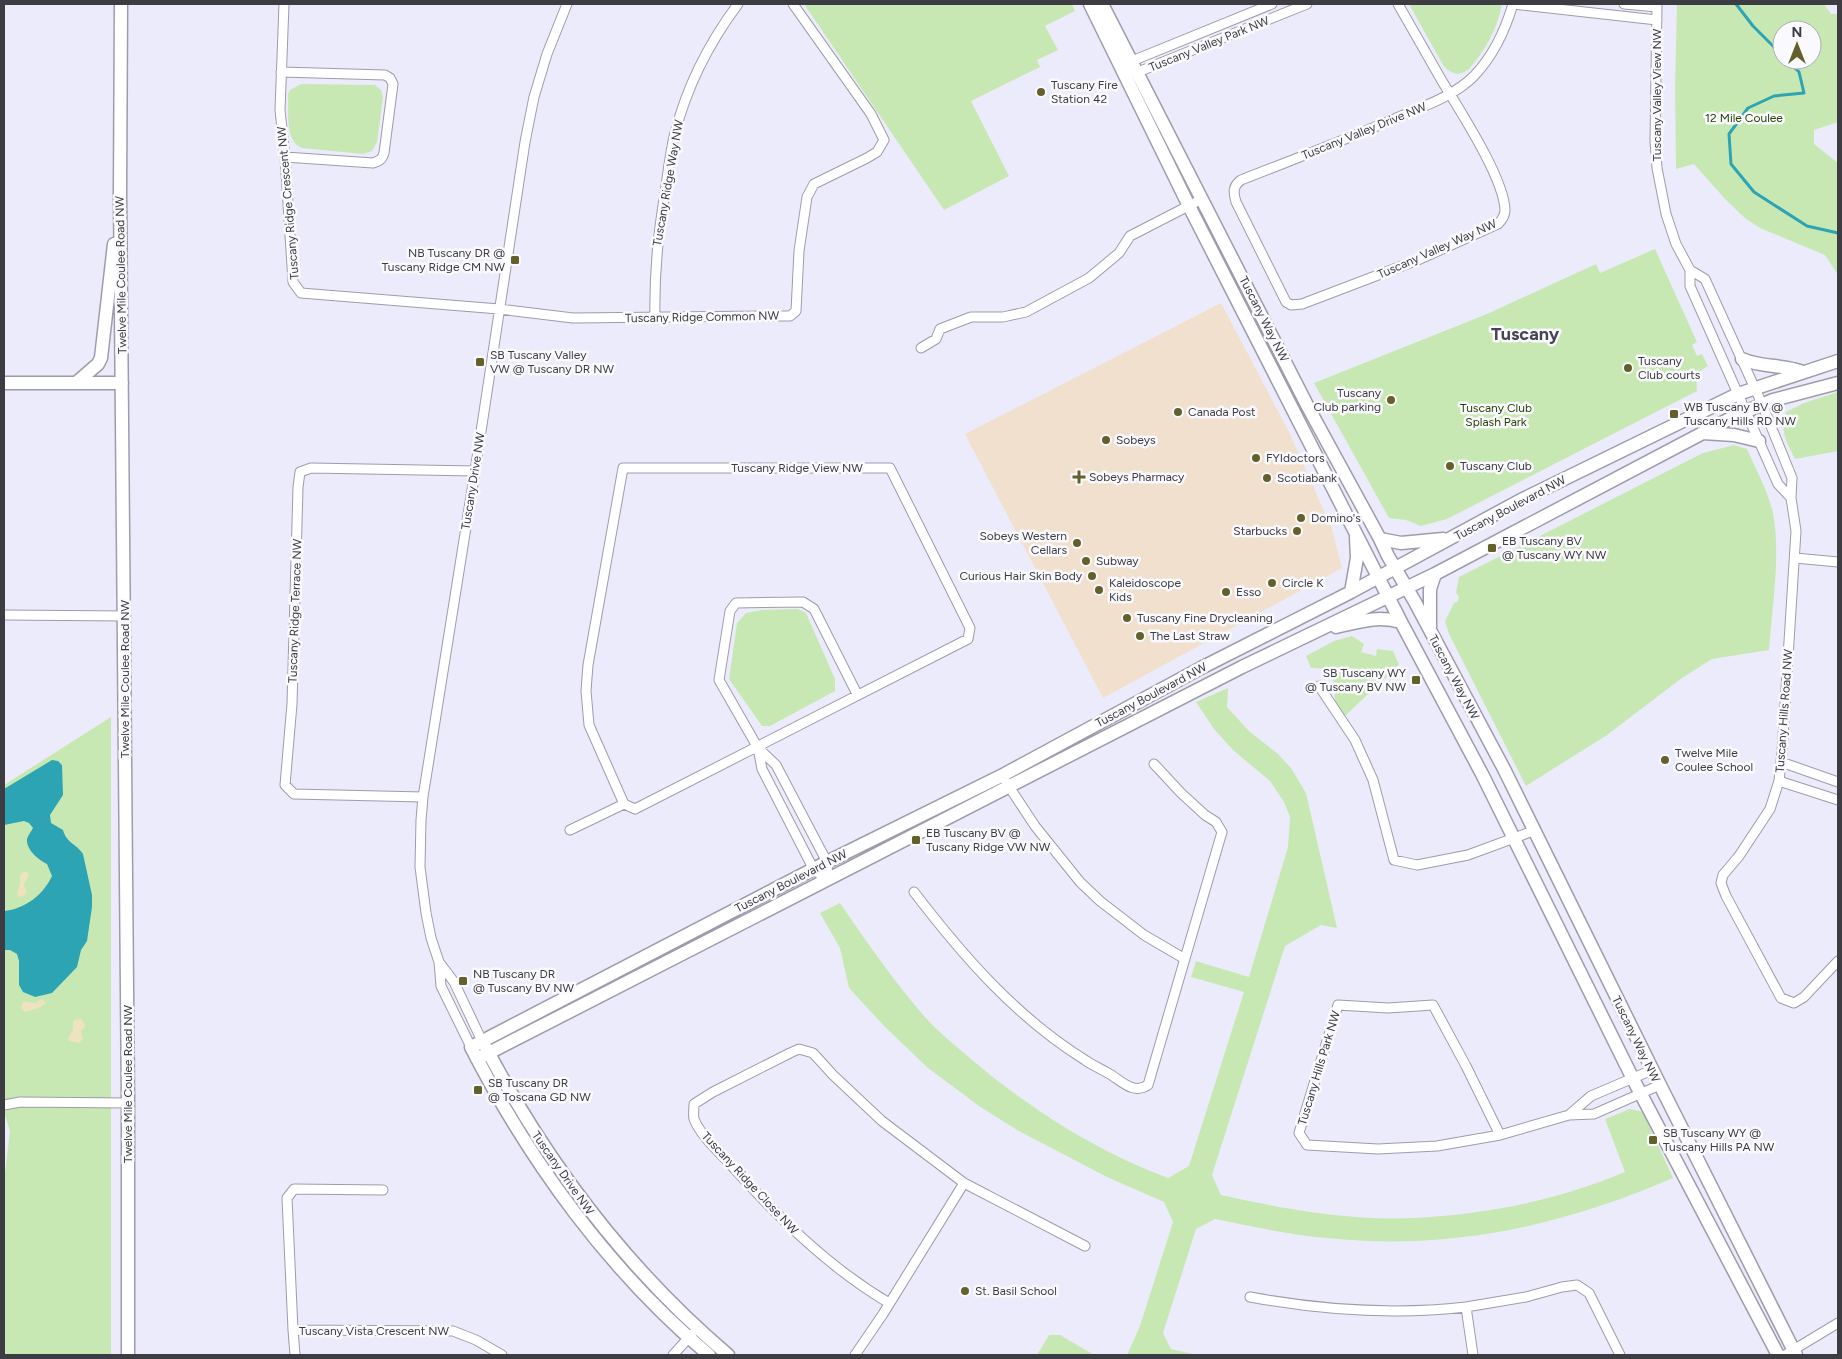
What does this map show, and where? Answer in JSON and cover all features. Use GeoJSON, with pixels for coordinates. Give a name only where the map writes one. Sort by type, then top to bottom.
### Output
{"type":"FeatureCollection","features":[{"type":"Feature","properties":{"kind":"street","name":"Twelve Mile Coulee Road NW"},"geometry":{"type":"LineString","coordinates":[[121,4],[120,192],[125,616],[128,1355]]}},
{"type":"Feature","properties":{"kind":"street","name":"Tuscany Ridge Crescent NW"},"geometry":{"type":"LineString","coordinates":[[284,4],[280,110],[293,282],[301,293],[499,309]]}},
{"type":"Feature","properties":{"kind":"street","name":"Tuscany Drive NW"},"geometry":{"type":"LineString","coordinates":[[567,4],[547,54],[534,97],[524,152],[422,797],[420,867],[428,921],[439,962],[441,986],[483,1056],[585,1206],[693,1333],[709,1355]]}},
{"type":"Feature","properties":{"kind":"street","name":"Tuscany Ridge Way NW"},"geometry":{"type":"LineString","coordinates":[[655,318],[654,285],[657,246],[675,135],[697,72],[721,26],[738,4]]}},
{"type":"Feature","properties":{"kind":"street","name":"Tuscany Ridge Common NW"},"geometry":{"type":"LineString","coordinates":[[499,309],[573,318],[790,316],[796,311],[799,251],[807,197],[814,184],[877,152],[884,140],[870,114],[793,4]]}},
{"type":"Feature","properties":{"kind":"street","name":"Tuscany Way NW"},"geometry":{"type":"LineString","coordinates":[[1090,4],[1131,68],[1202,199],[1308,407],[1504,769],[1792,1354]]}},
{"type":"Feature","properties":{"kind":"street","name":"Tuscany Way NW"},"geometry":{"type":"LineString","coordinates":[[1102,4],[1189,206],[1401,622],[1483,776],[1640,1093],[1778,1355]]}},
{"type":"Feature","properties":{"kind":"street","name":"Tuscany Valley Park NW"},"geometry":{"type":"LineString","coordinates":[[1131,68],[1272,4]]}},
{"type":"Feature","properties":{"kind":"street","name":"Tuscany Valley Park NW"},"geometry":{"type":"LineString","coordinates":[[1131,68],[1307,4]]}},
{"type":"Feature","properties":{"kind":"street","name":"Tuscany Valley Way NW"},"geometry":{"type":"LineString","coordinates":[[1258,246],[1286,302],[1294,306],[1420,259],[1498,224],[1504,216],[1505,212],[1500,187],[1485,155],[1398,4]]}},
{"type":"Feature","properties":{"kind":"street"},"geometry":{"type":"LineString","coordinates":[[1513,4],[1657,20]]}},
{"type":"Feature","properties":{"kind":"street","name":"Tuscany Valley Drive NW"},"geometry":{"type":"LineString","coordinates":[[1258,246],[1236,202],[1234,192],[1238,182],[1385,123],[1439,100],[1450,93],[1473,77],[1493,54],[1505,31],[1513,4]]}},
{"type":"Feature","properties":{"kind":"street"},"geometry":{"type":"LineString","coordinates":[[1624,4],[1657,6]]}},
{"type":"Feature","properties":{"kind":"street","name":"Tuscany Valley View NW"},"geometry":{"type":"LineString","coordinates":[[1657,6],[1655,141],[1657,168],[1666,214],[1676,244],[1690,270],[1690,286],[1738,394]]}},
{"type":"Feature","properties":{"kind":"street"},"geometry":{"type":"LineString","coordinates":[[281,72],[385,75],[390,78],[393,84],[384,153],[383,158],[379,161],[372,163],[285,157]]}},
{"type":"Feature","properties":{"kind":"street"},"geometry":{"type":"LineString","coordinates":[[76,383],[98,364],[101,358],[120,192]]}},
{"type":"Feature","properties":{"kind":"street"},"geometry":{"type":"LineString","coordinates":[[921,348],[936,339],[940,329],[971,317],[1003,317],[1026,312],[1089,278],[1118,253],[1130,236],[1202,199]]}},
{"type":"Feature","properties":{"kind":"street","name":"Tuscany Valley View NW"},"geometry":{"type":"LineString","coordinates":[[1690,270],[1705,279],[1754,388]]}},
{"type":"Feature","properties":{"kind":"street"},"geometry":{"type":"LineString","coordinates":[[1742,359],[1760,365],[1791,367],[1803,372]]}},
{"type":"Feature","properties":{"kind":"street","name":"Tuscany Boulevard NW"},"geometry":{"type":"LineString","coordinates":[[483,1056],[828,880],[1201,668],[1351,592],[1521,500],[1738,394],[1838,361]]}},
{"type":"Feature","properties":{"kind":"street"},"geometry":{"type":"LineString","coordinates":[[4,383],[122,383]]}},
{"type":"Feature","properties":{"kind":"street","name":"Tuscany Boulevard NW"},"geometry":{"type":"LineString","coordinates":[[477,1044],[827,862],[1005,781],[1435,574],[1746,411],[1762,404],[1838,383]]}},
{"type":"Feature","properties":{"kind":"street","name":"Tuscany Hills Road NW"},"geometry":{"type":"LineString","coordinates":[[1754,388],[1792,478],[1791,498],[1796,531],[1795,558],[1779,781],[1770,809],[1723,876],[1721,883],[1726,896],[1781,998],[1794,1003],[1804,997],[1838,961]]}},
{"type":"Feature","properties":{"kind":"street","name":"Tuscany Hills Road NW"},"geometry":{"type":"LineString","coordinates":[[1738,394],[1778,484],[1791,498]]}},
{"type":"Feature","properties":{"kind":"street"},"geometry":{"type":"LineString","coordinates":[[1703,433],[1734,434],[1759,441]]}},
{"type":"Feature","properties":{"kind":"street","name":"Tuscany Ridge Terrace NW"},"geometry":{"type":"LineString","coordinates":[[422,797],[294,794],[285,785],[292,704],[300,472],[311,468],[475,471]]}},
{"type":"Feature","properties":{"kind":"street","name":"Tuscany Ridge View NW"},"geometry":{"type":"LineString","coordinates":[[570,830],[624,804],[635,808],[758,748],[857,694],[968,639],[970,628],[890,468],[622,468],[588,665],[586,691],[590,725],[624,804]]}},
{"type":"Feature","properties":{"kind":"street"},"geometry":{"type":"LineString","coordinates":[[1351,592],[1357,558],[1356,532]]}},
{"type":"Feature","properties":{"kind":"street"},"geometry":{"type":"LineString","coordinates":[[1380,539],[1401,543],[1450,539]]}},
{"type":"Feature","properties":{"kind":"street"},"geometry":{"type":"LineString","coordinates":[[1795,558],[1838,562]]}},
{"type":"Feature","properties":{"kind":"street"},"geometry":{"type":"LineString","coordinates":[[1430,632],[1430,596],[1435,574]]}},
{"type":"Feature","properties":{"kind":"street"},"geometry":{"type":"LineString","coordinates":[[828,880],[827,862],[776,765],[758,748],[719,680],[730,611],[736,604],[803,602],[814,609],[857,694]]}},
{"type":"Feature","properties":{"kind":"street"},"geometry":{"type":"LineString","coordinates":[[4,615],[125,616]]}},
{"type":"Feature","properties":{"kind":"street"},"geometry":{"type":"LineString","coordinates":[[1309,634],[1372,618],[1390,618],[1401,622]]}},
{"type":"Feature","properties":{"kind":"street"},"geometry":{"type":"LineString","coordinates":[[1319,686],[1355,740],[1373,780],[1394,860],[1417,865],[1468,855],[1533,831]]}},
{"type":"Feature","properties":{"kind":"street"},"geometry":{"type":"LineString","coordinates":[[758,748],[762,768],[814,870],[828,880]]}},
{"type":"Feature","properties":{"kind":"street"},"geometry":{"type":"LineString","coordinates":[[1781,762],[1838,782]]}},
{"type":"Feature","properties":{"kind":"street"},"geometry":{"type":"LineString","coordinates":[[914,892],[952,941],[1003,996],[1056,1040],[1085,1061],[1133,1089],[1143,1089],[1148,1085],[1222,832],[1216,822],[1180,793],[1154,764]]}},
{"type":"Feature","properties":{"kind":"street"},"geometry":{"type":"LineString","coordinates":[[1005,781],[1040,833],[1080,882],[1100,901],[1144,935],[1185,959]]}},
{"type":"Feature","properties":{"kind":"street"},"geometry":{"type":"LineString","coordinates":[[1779,781],[1838,800]]}},
{"type":"Feature","properties":{"kind":"street","name":"Tuscany Drive NW"},"geometry":{"type":"LineString","coordinates":[[439,962],[454,982],[477,1044]]}},
{"type":"Feature","properties":{"kind":"street","name":"Tuscany Hills Park NW"},"geometry":{"type":"LineString","coordinates":[[1500,1135],[1433,1005],[1388,1008],[1338,1005],[1299,1133],[1307,1144],[1378,1149],[1437,1146],[1500,1135],[1569,1115],[1594,1114],[1660,1085]]}},
{"type":"Feature","properties":{"kind":"street","name":"Tuscany Ridge Close NW"},"geometry":{"type":"LineString","coordinates":[[889,1303],[862,1287],[780,1218],[703,1134],[694,1118],[694,1104],[712,1092],[799,1049],[813,1053],[839,1082],[882,1121],[964,1183]]}},
{"type":"Feature","properties":{"kind":"street","name":"Tuscany Hills Park NW"},"geometry":{"type":"LineString","coordinates":[[1569,1115],[1591,1096],[1652,1070]]}},
{"type":"Feature","properties":{"kind":"street"},"geometry":{"type":"LineString","coordinates":[[4,1105],[20,1102],[128,1103]]}},
{"type":"Feature","properties":{"kind":"street"},"geometry":{"type":"LineString","coordinates":[[856,1355],[964,1183],[1085,1246]]}},
{"type":"Feature","properties":{"kind":"street"},"geometry":{"type":"LineString","coordinates":[[293,1330],[287,1198],[294,1189],[383,1190]]}},
{"type":"Feature","properties":{"kind":"street"},"geometry":{"type":"LineString","coordinates":[[1250,1297],[1336,1308],[1384,1310],[1466,1307],[1526,1297],[1577,1285],[1589,1292],[1620,1355]]}},
{"type":"Feature","properties":{"kind":"street"},"geometry":{"type":"LineString","coordinates":[[1466,1307],[1473,1355]]}},
{"type":"Feature","properties":{"kind":"street"},"geometry":{"type":"LineString","coordinates":[[1792,1354],[1838,1323]]}},
{"type":"Feature","properties":{"kind":"street","name":"Tuscany Vista Crescent NW"},"geometry":{"type":"LineString","coordinates":[[295,1355],[293,1330],[453,1331],[476,1340],[502,1355]]}},
{"type":"Feature","properties":{"kind":"street"},"geometry":{"type":"LineString","coordinates":[[673,1355],[693,1333]]}},
{"type":"Feature","properties":{"kind":"street","name":"Tuscany Drive NW"},"geometry":{"type":"LineString","coordinates":[[693,1333],[728,1355]]}},
{"type":"Feature","properties":{"kind":"shaded area"},"geometry":{"type":"Polygon","coordinates":[[[1221,303],[1289,432],[1332,529],[1342,568],[1103,698],[965,434],[1221,303]]]}},
{"type":"Feature","properties":{"kind":"green space"},"geometry":{"type":"Polygon","coordinates":[[[804,4],[1072,4],[1075,11],[1045,26],[1058,50],[1037,60],[1040,67],[971,101],[1009,176],[944,210],[804,4]]]}},
{"type":"Feature","properties":{"kind":"green space"},"geometry":{"type":"Polygon","coordinates":[[[1409,4],[1502,4],[1494,31],[1481,54],[1469,69],[1458,74],[1449,71],[1443,65],[1409,4]]]}},
{"type":"Feature","properties":{"kind":"green space","name":"12 Mile Coulee"},"geometry":{"type":"Polygon","coordinates":[[[1677,4],[1824,4],[1831,14],[1838,14],[1838,122],[1814,130],[1814,144],[1838,163],[1838,275],[1825,255],[1760,228],[1746,219],[1694,164],[1676,169],[1677,4]]]}},
{"type":"Feature","properties":{"kind":"green space"},"geometry":{"type":"Polygon","coordinates":[[[301,84],[375,85],[381,90],[383,97],[377,142],[372,151],[363,154],[302,148],[296,144],[290,132],[288,94],[290,90],[301,84]]]}},
{"type":"Feature","properties":{"kind":"green space","name":"Tuscany Club Splash Park"},"geometry":{"type":"Polygon","coordinates":[[[1655,249],[1697,342],[1692,345],[1697,356],[1702,354],[1708,366],[1698,376],[1697,391],[1447,519],[1421,526],[1406,520],[1389,518],[1314,383],[1487,314],[1596,264],[1600,273],[1655,249]]]}},
{"type":"Feature","properties":{"kind":"green space"},"geometry":{"type":"Polygon","coordinates":[[[1838,392],[1838,451],[1795,459],[1784,431],[1786,412],[1804,403],[1838,392]]]}},
{"type":"Feature","properties":{"kind":"green space"},"geometry":{"type":"Polygon","coordinates":[[[1734,445],[1747,449],[1765,489],[1773,513],[1776,563],[1769,650],[1712,659],[1682,678],[1607,735],[1526,786],[1449,634],[1445,621],[1454,603],[1458,601],[1459,596],[1456,593],[1459,577],[1703,453],[1734,445]]]}},
{"type":"Feature","properties":{"kind":"green space"},"geometry":{"type":"Polygon","coordinates":[[[798,609],[806,613],[835,679],[835,691],[770,726],[762,726],[729,679],[737,623],[746,613],[762,610],[798,609]]]}},
{"type":"Feature","properties":{"kind":"green space"},"geometry":{"type":"Polygon","coordinates":[[[1352,636],[1364,644],[1361,652],[1376,656],[1377,649],[1393,651],[1399,665],[1345,716],[1336,701],[1330,672],[1320,668],[1311,668],[1306,656],[1334,641],[1352,636]]]}},
{"type":"Feature","properties":{"kind":"green space"},"geometry":{"type":"Polygon","coordinates":[[[1228,688],[1227,707],[1249,731],[1278,754],[1291,768],[1306,793],[1337,928],[1321,925],[1285,946],[1212,1175],[1221,1195],[1317,1213],[1365,1218],[1414,1218],[1495,1210],[1574,1191],[1625,1172],[1605,1119],[1630,1109],[1643,1112],[1673,1178],[1631,1195],[1547,1222],[1504,1231],[1417,1241],[1372,1241],[1313,1237],[1215,1219],[1196,1229],[1163,1333],[1171,1349],[1197,1355],[1127,1355],[1140,1326],[1173,1222],[1164,1202],[1107,1177],[1017,1130],[979,1106],[928,1068],[885,1027],[849,988],[840,948],[820,913],[840,903],[870,946],[924,1016],[946,1038],[993,1077],[1040,1112],[1090,1142],[1168,1178],[1189,1166],[1244,992],[1191,977],[1196,961],[1249,977],[1288,847],[1290,817],[1284,802],[1270,781],[1233,750],[1214,729],[1196,702],[1228,688]]]}},
{"type":"Feature","properties":{"kind":"green space"},"geometry":{"type":"Polygon","coordinates":[[[111,717],[111,1355],[4,1355],[4,1181],[10,1131],[4,1112],[4,785],[111,717]]]}},
{"type":"Feature","properties":{"kind":"green space"},"geometry":{"type":"Polygon","coordinates":[[[1049,1335],[1060,1335],[1094,1355],[1037,1355],[1049,1335]]]}},
{"type":"Feature","properties":{"kind":"sand"},"geometry":{"type":"Polygon","coordinates":[[[25,871],[29,874],[24,885],[27,893],[22,897],[18,896],[17,893],[20,885],[20,875],[25,871]]]}},
{"type":"Feature","properties":{"kind":"sand"},"geometry":{"type":"Polygon","coordinates":[[[42,999],[46,1003],[41,1007],[25,1012],[21,1008],[23,1001],[35,1003],[42,999]]]}},
{"type":"Feature","properties":{"kind":"sand"},"geometry":{"type":"Polygon","coordinates":[[[82,1019],[85,1026],[81,1030],[83,1039],[79,1043],[69,1041],[68,1038],[73,1030],[73,1022],[82,1019]]]}},
{"type":"Feature","properties":{"kind":"water"},"geometry":{"type":"Polygon","coordinates":[[[52,760],[58,761],[62,765],[63,795],[50,815],[51,823],[63,830],[69,841],[83,854],[92,895],[92,907],[87,941],[81,950],[77,967],[52,993],[35,997],[23,992],[19,985],[19,961],[17,954],[10,950],[4,950],[4,911],[12,910],[32,900],[44,889],[52,876],[47,864],[31,851],[27,843],[28,836],[33,828],[29,823],[24,821],[4,825],[4,789],[52,760]]]}},
{"type":"Feature","properties":{"kind":"waterway"},"geometry":{"type":"LineString","coordinates":[[1736,4],[1753,26],[1772,45]]}},
{"type":"Feature","properties":{"kind":"waterway"},"geometry":{"type":"LineString","coordinates":[[1797,70],[1804,93],[1774,96],[1748,108],[1729,134],[1731,164],[1754,192],[1807,226],[1838,233]]}},
{"type":"Feature","properties":{"kind":"place","name":"Tuscany Fire Station 42"},"geometry":{"type":"Point","coordinates":[1041,92]}},
{"type":"Feature","properties":{"kind":"place","name":"NB Tuscany DR @ Tuscany Ridge CM NW"},"geometry":{"type":"Point","coordinates":[515,260]}},
{"type":"Feature","properties":{"kind":"place","name":"SB Tuscany Valley VW @ Tuscany DR NW"},"geometry":{"type":"Point","coordinates":[480,362]}},
{"type":"Feature","properties":{"kind":"place","name":"Tuscany Club courts"},"geometry":{"type":"Point","coordinates":[1628,368]}},
{"type":"Feature","properties":{"kind":"place","name":"Tuscany Club parking"},"geometry":{"type":"Point","coordinates":[1391,400]}},
{"type":"Feature","properties":{"kind":"place","name":"Canada Post"},"geometry":{"type":"Point","coordinates":[1178,412]}},
{"type":"Feature","properties":{"kind":"place","name":"WB Tuscany BV @ Tuscany Hills RD NW"},"geometry":{"type":"Point","coordinates":[1674,414]}},
{"type":"Feature","properties":{"kind":"place","name":"Sobeys"},"geometry":{"type":"Point","coordinates":[1106,440]}},
{"type":"Feature","properties":{"kind":"place","name":"FYIdoctors"},"geometry":{"type":"Point","coordinates":[1256,458]}},
{"type":"Feature","properties":{"kind":"place","name":"Tuscany Club"},"geometry":{"type":"Point","coordinates":[1450,466]}},
{"type":"Feature","properties":{"kind":"place","name":"Sobeys Pharmacy"},"geometry":{"type":"Point","coordinates":[1079,477]}},
{"type":"Feature","properties":{"kind":"place","name":"Scotiabank"},"geometry":{"type":"Point","coordinates":[1267,478]}},
{"type":"Feature","properties":{"kind":"place","name":"Domino's"},"geometry":{"type":"Point","coordinates":[1301,518]}},
{"type":"Feature","properties":{"kind":"place","name":"Starbucks"},"geometry":{"type":"Point","coordinates":[1297,531]}},
{"type":"Feature","properties":{"kind":"place","name":"Sobeys Western Cellars"},"geometry":{"type":"Point","coordinates":[1077,543]}},
{"type":"Feature","properties":{"kind":"place","name":"EB Tuscany BV @ Tuscany WY NW"},"geometry":{"type":"Point","coordinates":[1492,548]}},
{"type":"Feature","properties":{"kind":"place","name":"Subway"},"geometry":{"type":"Point","coordinates":[1086,561]}},
{"type":"Feature","properties":{"kind":"place","name":"Curious Hair Skin Body"},"geometry":{"type":"Point","coordinates":[1092,576]}},
{"type":"Feature","properties":{"kind":"place","name":"Circle K"},"geometry":{"type":"Point","coordinates":[1272,583]}},
{"type":"Feature","properties":{"kind":"place","name":"Kaleidoscope Kids"},"geometry":{"type":"Point","coordinates":[1099,590]}},
{"type":"Feature","properties":{"kind":"place","name":"Esso"},"geometry":{"type":"Point","coordinates":[1226,592]}},
{"type":"Feature","properties":{"kind":"place","name":"Tuscany Fine Drycleaning"},"geometry":{"type":"Point","coordinates":[1127,618]}},
{"type":"Feature","properties":{"kind":"place","name":"The Last Straw"},"geometry":{"type":"Point","coordinates":[1140,636]}},
{"type":"Feature","properties":{"kind":"place","name":"SB Tuscany WY @ Tuscany BV NW"},"geometry":{"type":"Point","coordinates":[1416,680]}},
{"type":"Feature","properties":{"kind":"place","name":"Twelve Mile Coulee School"},"geometry":{"type":"Point","coordinates":[1665,760]}},
{"type":"Feature","properties":{"kind":"place","name":"EB Tuscany BV @ Tuscany Ridge VW NW"},"geometry":{"type":"Point","coordinates":[916,840]}},
{"type":"Feature","properties":{"kind":"place","name":"NB Tuscany DR @ Tuscany BV NW"},"geometry":{"type":"Point","coordinates":[463,981]}},
{"type":"Feature","properties":{"kind":"place","name":"SB Tuscany DR @ Toscana GD NW"},"geometry":{"type":"Point","coordinates":[478,1090]}},
{"type":"Feature","properties":{"kind":"place","name":"SB Tuscany WY @ Tuscany Hills PA NW"},"geometry":{"type":"Point","coordinates":[1653,1140]}},
{"type":"Feature","properties":{"kind":"place","name":"St. Basil School"},"geometry":{"type":"Point","coordinates":[965,1291]}},
{"type":"Feature","properties":{"kind":"district","name":"Tuscany"},"geometry":{"type":"Point","coordinates":[1525,334]}}]}
